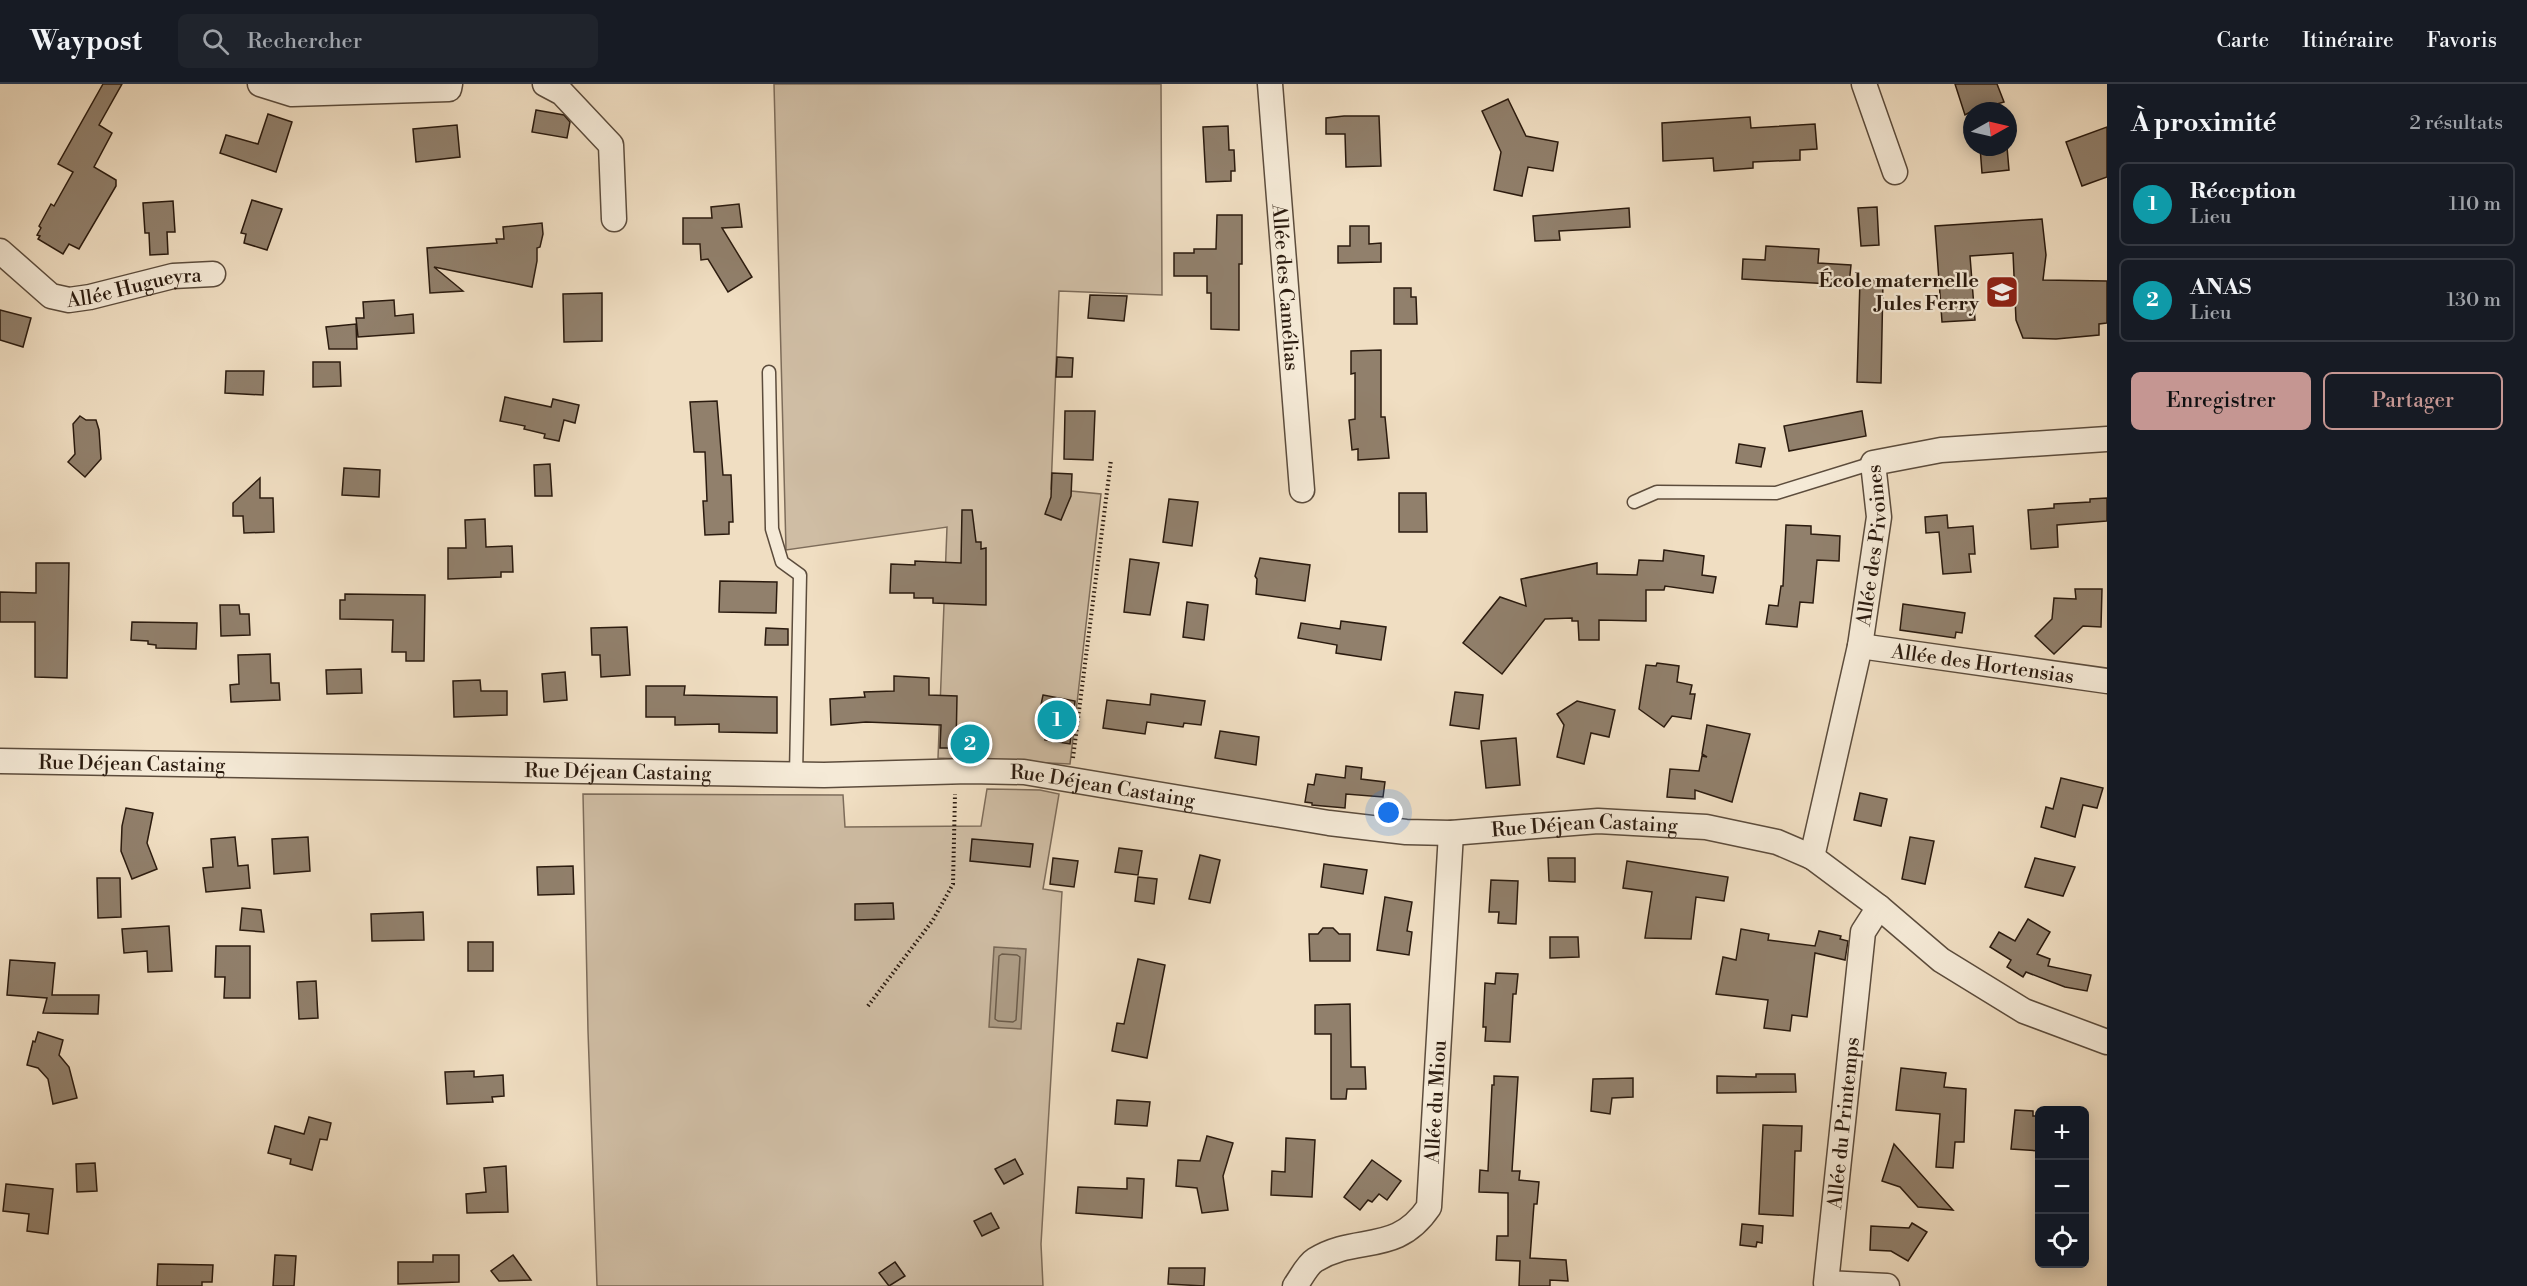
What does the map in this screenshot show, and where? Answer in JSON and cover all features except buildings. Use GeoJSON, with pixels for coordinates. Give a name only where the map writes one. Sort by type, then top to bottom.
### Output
{"type":"FeatureCollection","features":[{"type":"Feature","properties":{"kind":"street"},"geometry":{"type":"LineString","coordinates":[[260,84],[292,94],[449,89],[450,84]]}},
{"type":"Feature","properties":{"kind":"street"},"geometry":{"type":"LineString","coordinates":[[545,84],[562,93],[611,145],[614,219]]}},
{"type":"Feature","properties":{"kind":"street","name":"Allée des Camélias"},"geometry":{"type":"LineString","coordinates":[[1270,84],[1302,490]]}},
{"type":"Feature","properties":{"kind":"street"},"geometry":{"type":"LineString","coordinates":[[1864,84],[1895,172]]}},
{"type":"Feature","properties":{"kind":"street","name":"Allée Hugueyra"},"geometry":{"type":"LineString","coordinates":[[0,251],[51,296],[69,300],[173,276],[213,274]]}},
{"type":"Feature","properties":{"kind":"street","name":"Allée des Pivoines"},"geometry":{"type":"LineString","coordinates":[[1812,857],[1860,645],[1879,517],[1873,463],[1941,450],[2107,439]]}},
{"type":"Feature","properties":{"kind":"street","name":"Allée des Hortensias"},"geometry":{"type":"LineString","coordinates":[[1860,645],[2107,681]]}},
{"type":"Feature","properties":{"kind":"street","name":"Rue Déjean Castaing"},"geometry":{"type":"LineString","coordinates":[[0,761],[796,775],[1024,772],[1329,823],[1406,832],[1451,833],[1598,821],[1706,827],[1777,842],[1812,857],[1879,907],[1941,960],[2024,1011],[2107,1042]]}},
{"type":"Feature","properties":{"kind":"street","name":"Allée du Miou"},"geometry":{"type":"LineString","coordinates":[[1295,1286],[1313,1261],[1339,1250],[1393,1238],[1408,1231],[1419,1222],[1429,1207],[1451,833]]}},
{"type":"Feature","properties":{"kind":"street","name":"Allée du Printemps"},"geometry":{"type":"LineString","coordinates":[[1879,907],[1863,932],[1826,1283],[1887,1286]]}},
{"type":"Feature","properties":{"kind":"lane"},"geometry":{"type":"LineString","coordinates":[[769,372],[772,528],[782,562],[800,575],[796,775]]}},
{"type":"Feature","properties":{"kind":"lane"},"geometry":{"type":"LineString","coordinates":[[1634,502],[1657,492],[1776,493],[1873,463]]}},
{"type":"Feature","properties":{"kind":"path"},"geometry":{"type":"LineString","coordinates":[[1070,780],[1111,460]]}},
{"type":"Feature","properties":{"kind":"path"},"geometry":{"type":"LineString","coordinates":[[868,1006],[933,920],[953,884],[956,772]]}},
{"type":"Feature","properties":{"kind":"shaded area"},"geometry":{"type":"Polygon","coordinates":[[[774,84],[1161,84],[1162,295],[1059,291],[1051,489],[1101,494],[1070,764],[938,758],[947,527],[786,550],[774,84]]]}},
{"type":"Feature","properties":{"kind":"shaded area"},"geometry":{"type":"Polygon","coordinates":[[[987,789],[1040,790],[1059,794],[1043,889],[1062,892],[1041,1244],[1043,1286],[597,1286],[583,794],[843,795],[845,827],[981,826],[987,789]]]}},
{"type":"Feature","properties":{"kind":"water"},"geometry":{"type":"Polygon","coordinates":[[[994,947],[1026,949],[1021,1029],[989,1027],[994,947]]]}},
{"type":"Feature","properties":{"kind":"place","name":"École maternelle Jules Ferry"},"geometry":{"type":"Point","coordinates":[2002,292]}},
{"type":"Feature","properties":{"kind":"place","name":"Réception"},"geometry":{"type":"Point","coordinates":[1057,720]}},
{"type":"Feature","properties":{"kind":"place","name":"ANAS"},"geometry":{"type":"Point","coordinates":[970,744]}}]}
